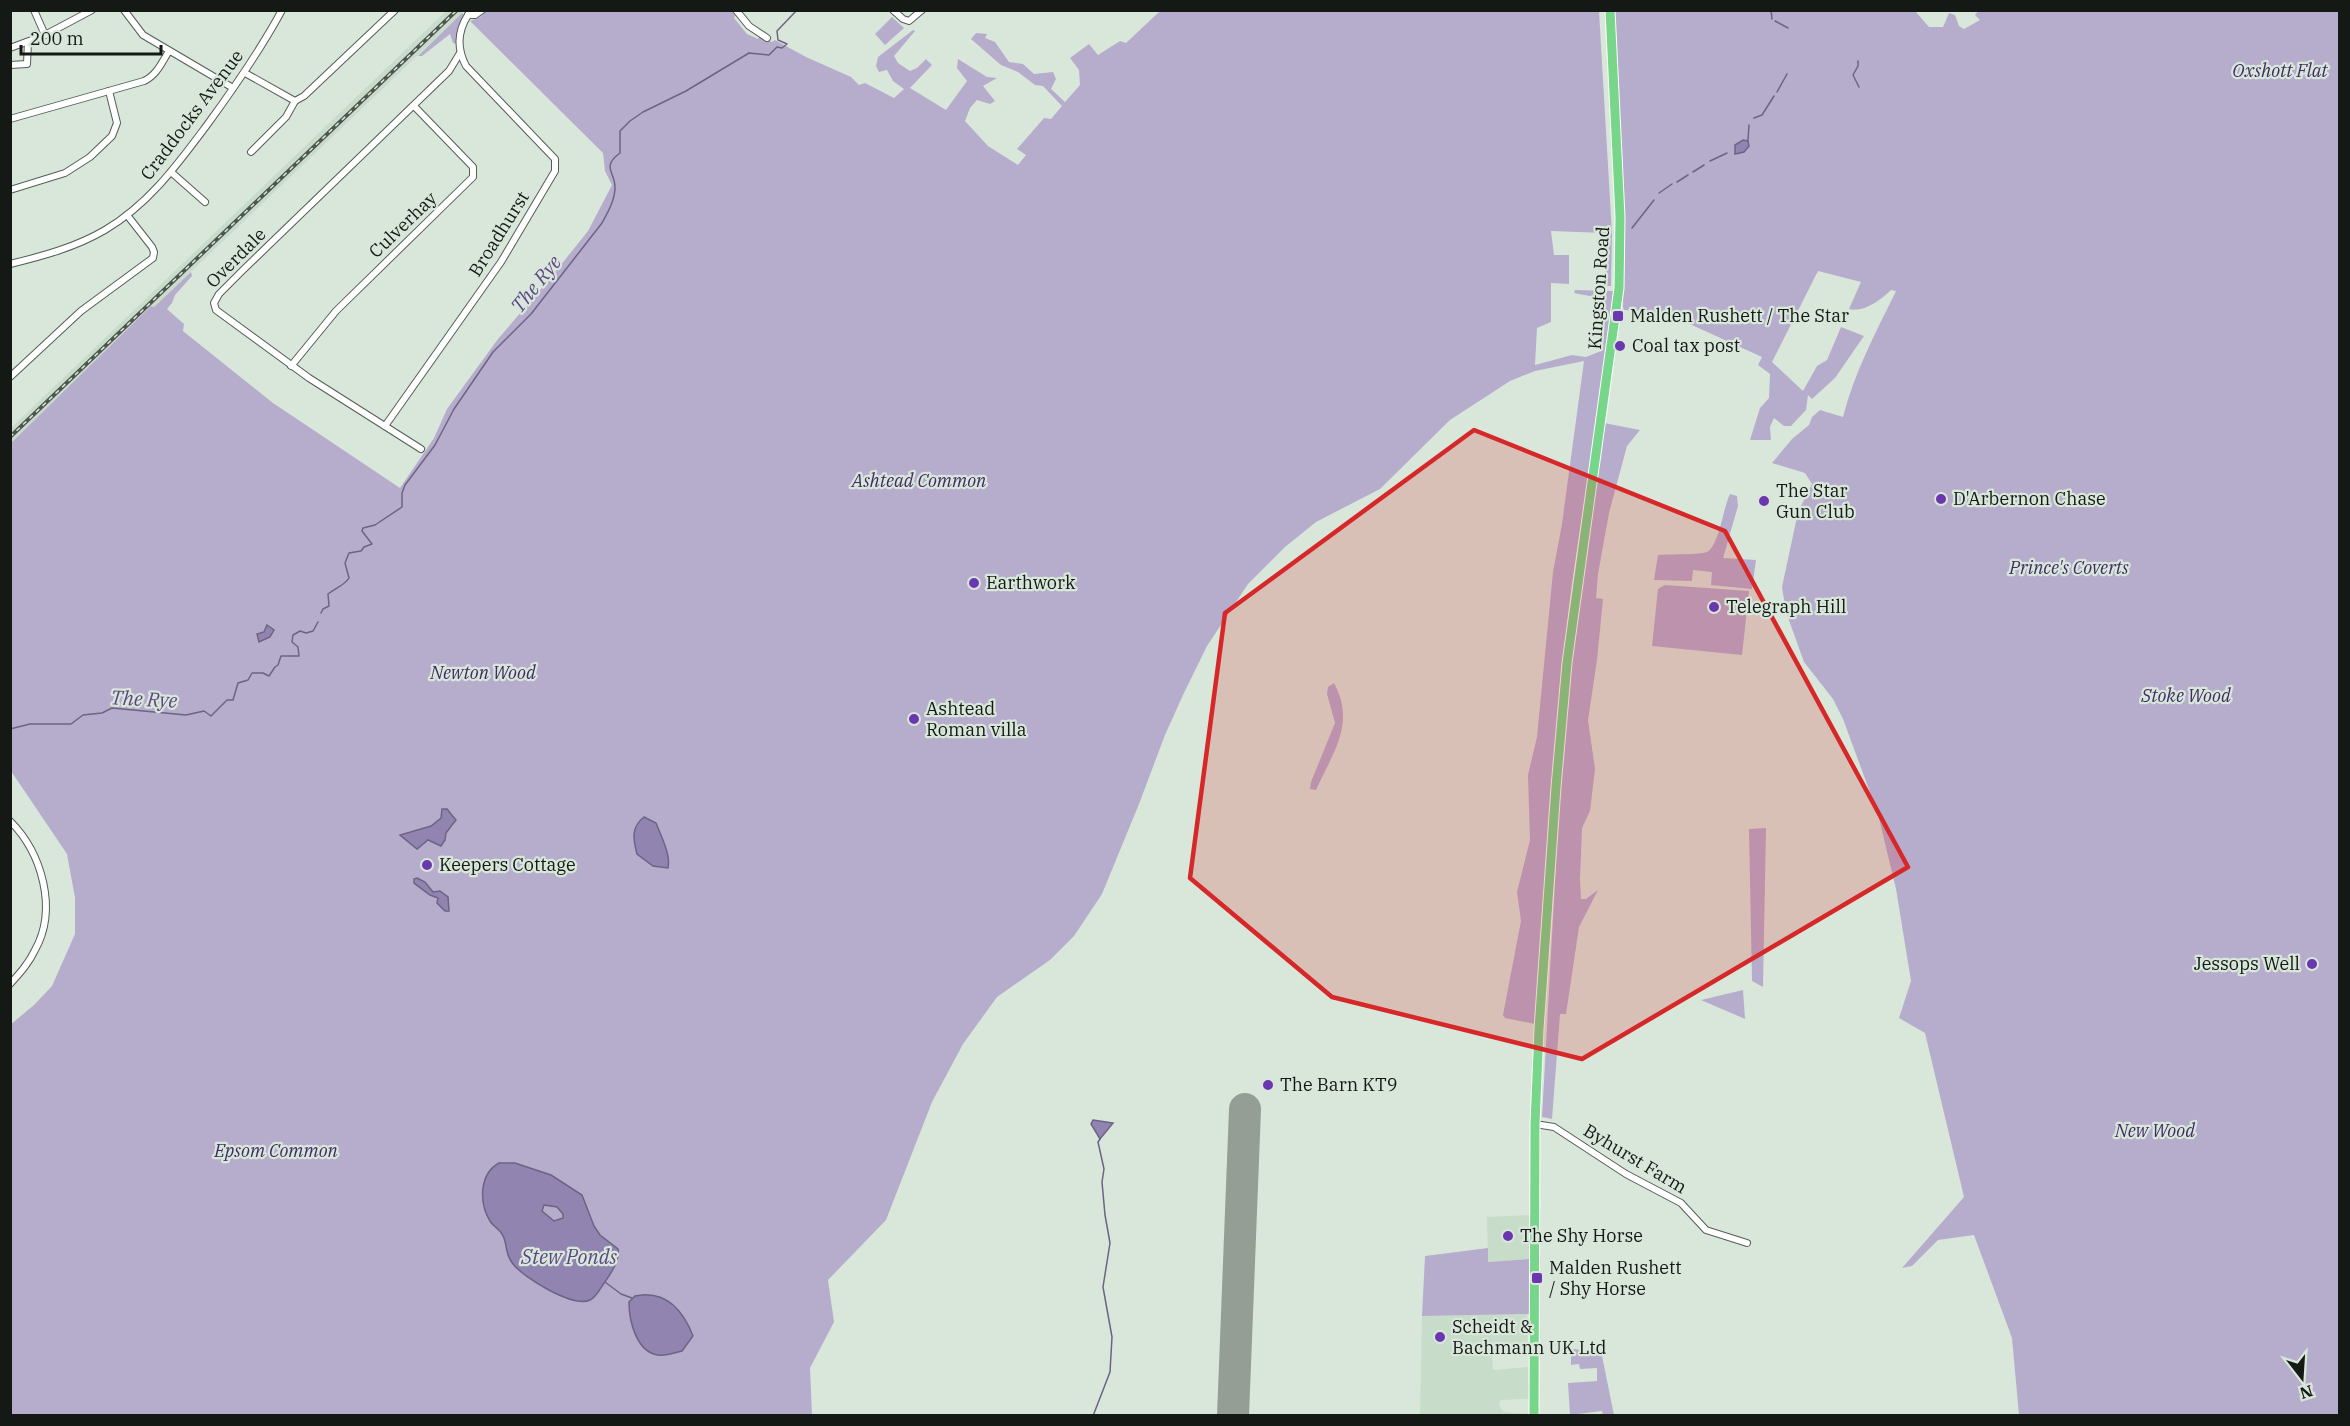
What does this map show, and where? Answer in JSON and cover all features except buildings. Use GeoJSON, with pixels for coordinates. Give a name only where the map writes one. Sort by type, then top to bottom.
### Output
{"type":"FeatureCollection","features":[{"type":"Feature","properties":{"kind":"highway","name":"Kingston Road"},"geometry":{"type":"LineString","coordinates":[[1534,1416],[1535,1124],[1539,1029],[1556,787],[1567,663],[1619,288],[1620,217],[1610,10]]}},
{"type":"Feature","properties":{"kind":"street"},"geometry":{"type":"LineString","coordinates":[[34,10],[45,34]]}},
{"type":"Feature","properties":{"kind":"street"},"geometry":{"type":"LineString","coordinates":[[10,48],[28,42],[92,10]]}},
{"type":"Feature","properties":{"kind":"street"},"geometry":{"type":"LineString","coordinates":[[124,10],[140,32],[233,88]]}},
{"type":"Feature","properties":{"kind":"street","name":"Craddocks Avenue"},"geometry":{"type":"LineString","coordinates":[[10,264],[69,247],[106,229],[145,201],[171,172],[245,73],[282,10]]}},
{"type":"Feature","properties":{"kind":"street"},"geometry":{"type":"LineString","coordinates":[[251,152],[286,117],[295,100],[304,96],[395,10]]}},
{"type":"Feature","properties":{"kind":"street"},"geometry":{"type":"LineString","coordinates":[[459,53],[460,33],[467,13],[475,15],[482,10]]}},
{"type":"Feature","properties":{"kind":"street"},"geometry":{"type":"LineString","coordinates":[[736,10],[756,32],[767,38]]}},
{"type":"Feature","properties":{"kind":"street"},"geometry":{"type":"LineString","coordinates":[[893,10],[909,21],[922,10]]}},
{"type":"Feature","properties":{"kind":"street"},"geometry":{"type":"LineString","coordinates":[[10,65],[27,64],[28,42]]}},
{"type":"Feature","properties":{"kind":"street"},"geometry":{"type":"LineString","coordinates":[[10,119],[151,78],[169,51]]}},
{"type":"Feature","properties":{"kind":"street","name":"Broadhurst"},"geometry":{"type":"LineString","coordinates":[[385,426],[501,262],[555,171],[555,159],[466,66],[459,53]]}},
{"type":"Feature","properties":{"kind":"street","name":"Overdale"},"geometry":{"type":"LineString","coordinates":[[421,449],[291,366],[216,310],[214,303],[215,299],[453,67],[459,53]]}},
{"type":"Feature","properties":{"kind":"street"},"geometry":{"type":"LineString","coordinates":[[453,67],[466,66]]}},
{"type":"Feature","properties":{"kind":"street"},"geometry":{"type":"LineString","coordinates":[[245,73],[295,100]]}},
{"type":"Feature","properties":{"kind":"street"},"geometry":{"type":"LineString","coordinates":[[10,190],[65,172],[90,157],[112,136],[117,123],[109,91]]}},
{"type":"Feature","properties":{"kind":"street","name":"Culverhay"},"geometry":{"type":"LineString","coordinates":[[291,366],[336,311],[473,177],[473,167],[414,106]]}},
{"type":"Feature","properties":{"kind":"street"},"geometry":{"type":"LineString","coordinates":[[171,172],[206,202]]}},
{"type":"Feature","properties":{"kind":"street"},"geometry":{"type":"LineString","coordinates":[[10,377],[81,311],[153,258],[152,247],[127,215]]}},
{"type":"Feature","properties":{"kind":"street"},"geometry":{"type":"LineString","coordinates":[[10,821],[27,842],[37,862],[46,903],[43,931],[36,949],[10,984]]}},
{"type":"Feature","properties":{"kind":"street","name":"Byhurst Farm"},"geometry":{"type":"LineString","coordinates":[[1535,1124],[1554,1127],[1626,1174],[1681,1203],[1706,1230],[1747,1243]]}},
{"type":"Feature","properties":{"kind":"highlighted area"},"geometry":{"type":"Polygon","coordinates":[[[1474,430],[1725,531],[1908,867],[1582,1059],[1332,997],[1190,878],[1225,613],[1474,430]]]}},
{"type":"Feature","properties":{"kind":"shaded area"},"geometry":{"type":"Polygon","coordinates":[[[446,11],[462,13],[154,307],[151,306],[11,443],[11,428],[446,11]]]}},
{"type":"Feature","properties":{"kind":"shaded area"},"geometry":{"type":"Polygon","coordinates":[[[1529,1215],[1529,1259],[1488,1262],[1487,1217],[1529,1215]]]}},
{"type":"Feature","properties":{"kind":"shaded area"},"geometry":{"type":"Polygon","coordinates":[[[1527,1314],[1528,1354],[1492,1355],[1493,1370],[1528,1367],[1529,1399],[1500,1400],[1499,1406],[1504,1412],[1529,1415],[1420,1416],[1422,1316],[1527,1314]]]}},
{"type":"Feature","properties":{"kind":"green space"},"geometry":{"type":"Polygon","coordinates":[[[487,10],[732,11],[736,14],[734,18],[747,34],[758,39],[760,36],[772,42],[775,40],[851,77],[859,85],[865,83],[894,98],[904,89],[893,81],[887,70],[879,72],[876,66],[878,57],[913,30],[915,31],[894,56],[898,63],[910,71],[926,59],[932,65],[910,88],[946,110],[967,81],[957,68],[958,59],[987,77],[997,78],[983,86],[995,101],[990,104],[977,100],[970,108],[965,121],[988,146],[1018,165],[1026,155],[1017,149],[1044,118],[1051,119],[1062,106],[1043,86],[1035,85],[1018,72],[1001,65],[971,39],[976,33],[987,34],[985,38],[995,42],[1009,62],[1023,64],[1034,74],[1053,72],[1056,79],[1051,89],[1065,102],[1080,85],[1079,70],[1070,58],[1089,44],[1098,55],[1120,41],[1126,43],[1160,11],[1599,11],[1612,234],[1611,286],[1607,286],[1605,233],[1551,231],[1554,255],[1569,255],[1569,284],[1551,283],[1551,322],[1537,328],[1535,365],[1572,355],[1586,357],[1601,351],[1605,311],[1600,298],[1574,293],[1575,290],[1613,291],[1605,370],[1574,567],[1563,659],[1535,1024],[1505,1018],[1503,1015],[1521,921],[1517,892],[1530,840],[1528,775],[1537,737],[1553,572],[1562,524],[1584,361],[1535,371],[1510,381],[1450,420],[1380,489],[1316,522],[1285,547],[1248,584],[1207,646],[1183,695],[1102,894],[1074,936],[1050,960],[997,997],[963,1044],[932,1102],[886,1220],[828,1280],[834,1322],[810,1368],[812,1415],[11,1415],[10,1025],[52,986],[75,934],[75,898],[67,854],[11,771],[11,443],[151,306],[154,307],[191,272],[192,276],[175,295],[167,309],[184,324],[183,331],[273,403],[400,488],[434,438],[447,409],[498,339],[588,231],[612,185],[605,171],[603,153],[470,21],[480,17],[487,10]],[[447,809],[430,825],[408,832],[425,841],[436,842],[438,845],[453,826],[454,816],[447,809]],[[425,882],[414,883],[438,898],[437,903],[445,911],[448,900],[433,892],[425,882]]]}},
{"type":"Feature","properties":{"kind":"green space","name":"Prince's Coverts"},"geometry":{"type":"Polygon","coordinates":[[[1614,11],[1915,11],[1929,27],[1943,27],[1949,13],[1955,15],[1959,26],[1964,29],[1980,20],[1975,15],[1978,11],[2339,11],[2339,1415],[2019,1415],[2012,1338],[1974,1235],[1938,1240],[1912,1266],[1902,1268],[1964,1197],[1925,1033],[1899,1018],[1911,981],[1896,889],[1878,814],[1843,719],[1833,699],[1804,662],[1786,612],[1782,587],[1798,512],[1812,484],[1805,473],[1772,463],[1792,439],[1809,425],[1812,417],[1820,410],[1843,417],[1859,369],[1896,291],[1891,290],[1866,307],[1849,309],[1861,282],[1818,271],[1772,362],[1803,391],[1817,366],[1827,360],[1841,327],[1864,336],[1835,378],[1812,399],[1808,395],[1806,410],[1791,426],[1784,426],[1774,418],[1770,427],[1771,440],[1750,440],[1760,408],[1769,398],[1770,374],[1758,365],[1762,357],[1670,315],[1624,310],[1623,307],[1624,230],[1614,11]]]}},
{"type":"Feature","properties":{"kind":"green space"},"geometry":{"type":"Polygon","coordinates":[[[462,13],[465,16],[458,29],[457,44],[453,43],[450,34],[422,56],[418,56],[462,13]]]}},
{"type":"Feature","properties":{"kind":"green space"},"geometry":{"type":"Polygon","coordinates":[[[892,17],[904,28],[885,45],[875,34],[892,17]]]}},
{"type":"Feature","properties":{"kind":"green space"},"geometry":{"type":"Polygon","coordinates":[[[1604,423],[1640,430],[1627,446],[1609,513],[1598,574],[1596,598],[1603,599],[1588,720],[1595,769],[1590,811],[1582,828],[1581,899],[1586,899],[1598,890],[1579,927],[1566,1014],[1560,1014],[1552,1119],[1542,1117],[1560,792],[1570,672],[1604,423]]]}},
{"type":"Feature","properties":{"kind":"green space"},"geometry":{"type":"Polygon","coordinates":[[[1730,494],[1737,496],[1738,506],[1723,558],[1756,560],[1752,589],[1711,585],[1712,572],[1693,570],[1692,581],[1654,580],[1658,555],[1703,553],[1711,548],[1718,535],[1730,494]]]}},
{"type":"Feature","properties":{"kind":"green space"},"geometry":{"type":"Polygon","coordinates":[[[1665,585],[1749,591],[1742,655],[1652,646],[1658,589],[1665,585]]]}},
{"type":"Feature","properties":{"kind":"green space"},"geometry":{"type":"Polygon","coordinates":[[[1334,683],[1343,712],[1340,738],[1316,790],[1310,789],[1335,723],[1327,694],[1328,687],[1334,683]]]}},
{"type":"Feature","properties":{"kind":"green space"},"geometry":{"type":"Polygon","coordinates":[[[1766,828],[1763,987],[1752,981],[1749,829],[1766,828]]]}},
{"type":"Feature","properties":{"kind":"green space"},"geometry":{"type":"Polygon","coordinates":[[[1743,990],[1745,1019],[1701,1000],[1743,990]]]}},
{"type":"Feature","properties":{"kind":"green space"},"geometry":{"type":"Polygon","coordinates":[[[1488,1248],[1488,1262],[1529,1259],[1531,1314],[1422,1316],[1425,1256],[1488,1248]]]}},
{"type":"Feature","properties":{"kind":"green space"},"geometry":{"type":"Polygon","coordinates":[[[1571,1349],[1601,1351],[1614,1415],[1603,1415],[1602,1411],[1570,1415],[1568,1383],[1597,1381],[1597,1368],[1580,1369],[1579,1364],[1571,1365],[1571,1349]]]}},
{"type":"Feature","properties":{"kind":"water"},"geometry":{"type":"Polygon","coordinates":[[[1743,140],[1748,141],[1749,146],[1744,152],[1735,154],[1735,145],[1743,140]]]}},
{"type":"Feature","properties":{"kind":"water"},"geometry":{"type":"Polygon","coordinates":[[[267,625],[274,630],[270,637],[259,642],[257,634],[264,632],[267,625]]]}},
{"type":"Feature","properties":{"kind":"water"},"geometry":{"type":"Polygon","coordinates":[[[442,809],[447,809],[456,820],[446,833],[441,846],[428,840],[417,849],[400,835],[431,826],[441,818],[442,809]]]}},
{"type":"Feature","properties":{"kind":"water"},"geometry":{"type":"Polygon","coordinates":[[[644,817],[656,823],[667,851],[668,868],[653,866],[637,854],[634,834],[637,825],[644,817]]]}},
{"type":"Feature","properties":{"kind":"water"},"geometry":{"type":"Polygon","coordinates":[[[414,879],[425,882],[433,892],[440,891],[448,897],[449,911],[445,911],[437,903],[438,898],[414,883],[414,879]]]}},
{"type":"Feature","properties":{"kind":"water"},"geometry":{"type":"Polygon","coordinates":[[[1093,1120],[1113,1123],[1100,1139],[1091,1124],[1093,1120]]]}},
{"type":"Feature","properties":{"kind":"water","name":"Stew Ponds"},"geometry":{"type":"Polygon","coordinates":[[[499,1163],[515,1163],[551,1175],[582,1195],[600,1235],[618,1249],[618,1258],[610,1275],[592,1299],[582,1301],[561,1296],[527,1277],[513,1264],[508,1256],[504,1237],[490,1221],[484,1206],[484,1181],[492,1168],[499,1163]],[[544,1205],[542,1211],[554,1221],[563,1218],[563,1214],[557,1207],[544,1205]]]}},
{"type":"Feature","properties":{"kind":"water","name":"Stew Ponds"},"geometry":{"type":"Polygon","coordinates":[[[635,1296],[660,1297],[680,1312],[693,1336],[682,1351],[658,1355],[650,1353],[639,1342],[632,1326],[629,1302],[635,1296]]]}},
{"type":"Feature","properties":{"kind":"waterway","name":"The Rye"},"geometry":{"type":"LineString","coordinates":[[321,613],[329,606],[328,594],[349,578],[345,563],[349,553],[361,551],[372,544],[362,531],[363,528],[375,525],[402,507],[402,493],[405,485],[435,445],[454,409],[493,352],[531,314],[602,223],[614,197],[615,187],[610,166],[620,153],[620,131],[643,112],[686,91],[749,53],[769,55],[777,47],[782,48],[787,44],[778,40],[777,31],[797,10]]}},
{"type":"Feature","properties":{"kind":"waterway"},"geometry":{"type":"LineString","coordinates":[[1771,10],[1772,19]]}},
{"type":"Feature","properties":{"kind":"waterway"},"geometry":{"type":"LineString","coordinates":[[1775,21],[1788,28]]}},
{"type":"Feature","properties":{"kind":"waterway"},"geometry":{"type":"LineString","coordinates":[[1858,61],[1853,75],[1859,87]]}},
{"type":"Feature","properties":{"kind":"waterway"},"geometry":{"type":"LineString","coordinates":[[1777,92],[1787,74]]}},
{"type":"Feature","properties":{"kind":"waterway"},"geometry":{"type":"LineString","coordinates":[[1754,118],[1762,115],[1774,96]]}},
{"type":"Feature","properties":{"kind":"waterway"},"geometry":{"type":"LineString","coordinates":[[1748,140],[1749,125]]}},
{"type":"Feature","properties":{"kind":"waterway"},"geometry":{"type":"LineString","coordinates":[[1710,161],[1727,153]]}},
{"type":"Feature","properties":{"kind":"waterway"},"geometry":{"type":"LineString","coordinates":[[1693,172],[1704,165]]}},
{"type":"Feature","properties":{"kind":"waterway"},"geometry":{"type":"LineString","coordinates":[[1677,182],[1688,175]]}},
{"type":"Feature","properties":{"kind":"waterway"},"geometry":{"type":"LineString","coordinates":[[1659,193],[1672,184]]}},
{"type":"Feature","properties":{"kind":"waterway"},"geometry":{"type":"LineString","coordinates":[[1632,228],[1654,200]]}},
{"type":"Feature","properties":{"kind":"waterway","name":"The Rye"},"geometry":{"type":"LineString","coordinates":[[10,729],[30,724],[71,724],[83,715],[102,713],[112,708],[186,715],[204,711],[211,716],[227,700],[233,700],[238,683],[248,680],[252,673],[263,673],[269,676],[278,665],[281,656],[299,656],[298,647],[292,642],[293,635],[300,631],[306,633],[313,631],[318,622]]}},
{"type":"Feature","properties":{"kind":"waterway"},"geometry":{"type":"LineString","coordinates":[[1093,1416],[1110,1372],[1112,1337],[1103,1287],[1110,1243],[1105,1215],[1102,1182],[1104,1169],[1098,1142],[1100,1139]]}},
{"type":"Feature","properties":{"kind":"waterway"},"geometry":{"type":"LineString","coordinates":[[605,1282],[621,1294],[632,1298]]}},
{"type":"Feature","properties":{"kind":"runway"},"geometry":{"type":"LineString","coordinates":[[1233,1416],[1245,1109]]}},
{"type":"Feature","properties":{"kind":"railway"},"geometry":{"type":"LineString","coordinates":[[10,437],[457,10]]}},
{"type":"Feature","properties":{"kind":"place","name":"Malden Rushett / The Star"},"geometry":{"type":"Point","coordinates":[1618,316]}},
{"type":"Feature","properties":{"kind":"place","name":"Coal tax post"},"geometry":{"type":"Point","coordinates":[1620,346]}},
{"type":"Feature","properties":{"kind":"place","name":"D'Arbernon Chase"},"geometry":{"type":"Point","coordinates":[1941,499]}},
{"type":"Feature","properties":{"kind":"place","name":"The Star Gun Club"},"geometry":{"type":"Point","coordinates":[1764,501]}},
{"type":"Feature","properties":{"kind":"place","name":"Earthwork"},"geometry":{"type":"Point","coordinates":[974,583]}},
{"type":"Feature","properties":{"kind":"place","name":"Telegraph Hill"},"geometry":{"type":"Point","coordinates":[1714,607]}},
{"type":"Feature","properties":{"kind":"place","name":"Ashtead Roman villa"},"geometry":{"type":"Point","coordinates":[914,719]}},
{"type":"Feature","properties":{"kind":"place","name":"Keepers Cottage"},"geometry":{"type":"Point","coordinates":[427,865]}},
{"type":"Feature","properties":{"kind":"place","name":"Jessops Well"},"geometry":{"type":"Point","coordinates":[2312,964]}},
{"type":"Feature","properties":{"kind":"place","name":"The Barn KT9"},"geometry":{"type":"Point","coordinates":[1268,1085]}},
{"type":"Feature","properties":{"kind":"place","name":"The Shy Horse"},"geometry":{"type":"Point","coordinates":[1508,1236]}},
{"type":"Feature","properties":{"kind":"place","name":"Malden Rushett / Shy Horse"},"geometry":{"type":"Point","coordinates":[1537,1278]}},
{"type":"Feature","properties":{"kind":"place","name":"Scheidt & Bachmann UK Ltd"},"geometry":{"type":"Point","coordinates":[1440,1337]}},
{"type":"Feature","properties":{"kind":"park label","name":"Oxshott Flat"},"geometry":{"type":"Point","coordinates":[2280,71]}},
{"type":"Feature","properties":{"kind":"park label","name":"Ashtead Common"},"geometry":{"type":"Point","coordinates":[919,481]}},
{"type":"Feature","properties":{"kind":"park label","name":"Newton Wood"},"geometry":{"type":"Point","coordinates":[483,673]}},
{"type":"Feature","properties":{"kind":"park label","name":"Stoke Wood"},"geometry":{"type":"Point","coordinates":[2186,696]}},
{"type":"Feature","properties":{"kind":"park label","name":"New Wood"},"geometry":{"type":"Point","coordinates":[2155,1131]}},
{"type":"Feature","properties":{"kind":"park label","name":"Epsom Common"},"geometry":{"type":"Point","coordinates":[276,1151]}}]}
